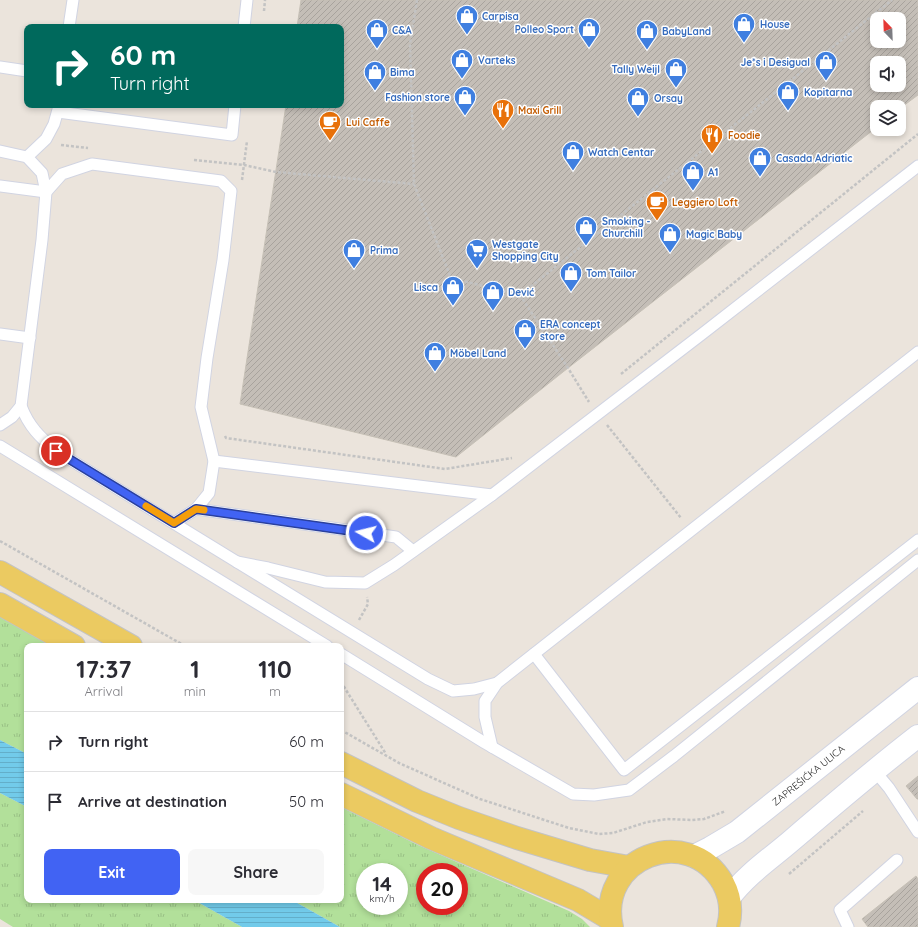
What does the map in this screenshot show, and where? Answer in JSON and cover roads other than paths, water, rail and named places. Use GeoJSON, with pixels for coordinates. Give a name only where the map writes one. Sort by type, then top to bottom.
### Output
{"type":"FeatureCollection","features":[{"type":"Feature","properties":{"kind":"main road"},"geometry":{"type":"LineString","coordinates":[[0,572],[126,643]]}},
{"type":"Feature","properties":{"kind":"main road"},"geometry":{"type":"LineString","coordinates":[[0,604],[69,643]]}},
{"type":"Feature","properties":{"kind":"main road"},"geometry":{"type":"LineString","coordinates":[[344,765],[417,802],[460,818],[517,838],[590,860],[629,867]]}},
{"type":"Feature","properties":{"kind":"main road"},"geometry":{"type":"LineString","coordinates":[[344,795],[431,838],[573,898],[611,923]]}},
{"type":"Feature","properties":{"kind":"main road"},"geometry":{"type":"LineString","coordinates":[[611,923],[611,899],[620,878],[629,867],[636,861],[655,853],[675,852],[694,856],[703,861],[718,875],[726,888],[729,898],[729,926]]}},
{"type":"Feature","properties":{"kind":"street","name":"ZAPREŠIĆKA ULICA"},"geometry":{"type":"LineString","coordinates":[[694,856],[738,832],[918,688]]}},
{"type":"Feature","properties":{"kind":"street"},"geometry":{"type":"LineString","coordinates":[[729,898],[743,880],[765,864],[874,770],[918,736]]}},
{"type":"Feature","properties":{"kind":"lane"},"geometry":{"type":"LineString","coordinates":[[69,24],[72,0]]}},
{"type":"Feature","properties":{"kind":"lane"},"geometry":{"type":"LineString","coordinates":[[244,24],[247,0]]}},
{"type":"Feature","properties":{"kind":"lane"},"geometry":{"type":"LineString","coordinates":[[0,67],[24,71]]}},
{"type":"Feature","properties":{"kind":"lane"},"geometry":{"type":"LineString","coordinates":[[28,156],[46,139],[54,124],[59,108],[232,135],[235,108]]}},
{"type":"Feature","properties":{"kind":"lane"},"geometry":{"type":"LineString","coordinates":[[0,152],[28,156],[42,173],[46,192],[21,406],[26,419],[38,435],[56,451],[428,679],[453,691],[474,689],[497,683]]}},
{"type":"Feature","properties":{"kind":"lane"},"geometry":{"type":"LineString","coordinates":[[46,192],[62,174],[92,164],[221,181],[231,191],[223,260],[207,358],[201,407],[214,461],[209,494],[196,509],[174,523]]}},
{"type":"Feature","properties":{"kind":"lane"},"geometry":{"type":"LineString","coordinates":[[237,562],[325,582],[365,583],[492,495],[918,166]]}},
{"type":"Feature","properties":{"kind":"lane"},"geometry":{"type":"LineString","coordinates":[[0,186],[46,192]]}},
{"type":"Feature","properties":{"kind":"lane"},"geometry":{"type":"LineString","coordinates":[[0,334],[30,338]]}},
{"type":"Feature","properties":{"kind":"lane"},"geometry":{"type":"LineString","coordinates":[[492,747],[485,717],[485,701],[497,683],[918,352]]}},
{"type":"Feature","properties":{"kind":"lane"},"geometry":{"type":"LineString","coordinates":[[0,425],[12,416],[21,406]]}},
{"type":"Feature","properties":{"kind":"lane"},"geometry":{"type":"LineString","coordinates":[[0,446],[322,643]]}},
{"type":"Feature","properties":{"kind":"lane"},"geometry":{"type":"LineString","coordinates":[[214,461],[492,495]]}},
{"type":"Feature","properties":{"kind":"lane"},"geometry":{"type":"LineString","coordinates":[[196,509],[396,537],[413,551]]}},
{"type":"Feature","properties":{"kind":"lane"},"geometry":{"type":"LineString","coordinates":[[534,654],[624,770],[918,540]]}},
{"type":"Feature","properties":{"kind":"lane"},"geometry":{"type":"LineString","coordinates":[[344,656],[492,747],[573,794],[594,795],[629,790],[674,756],[918,560]]}},
{"type":"Feature","properties":{"kind":"lane"},"geometry":{"type":"LineString","coordinates":[[874,770],[889,788],[918,832]]}},
{"type":"Feature","properties":{"kind":"lane"},"geometry":{"type":"LineString","coordinates":[[848,927],[840,910],[897,860]]}},
{"type":"Feature","properties":{"kind":"water"},"geometry":{"type":"Polygon","coordinates":[[[0,740],[24,752],[24,805],[0,793],[0,740]]]}},
{"type":"Feature","properties":{"kind":"water"},"geometry":{"type":"Polygon","coordinates":[[[199,903],[297,903],[340,927],[242,927],[199,903]]]}},
{"type":"Feature","properties":{"kind":"place","name":"Carpisa"},"geometry":{"type":"Point","coordinates":[467,36]}},
{"type":"Feature","properties":{"kind":"place","name":"House"},"geometry":{"type":"Point","coordinates":[744,44]}},
{"type":"Feature","properties":{"kind":"place","name":"Polleo Sport"},"geometry":{"type":"Point","coordinates":[589,48]}},
{"type":"Feature","properties":{"kind":"place","name":"C&A"},"geometry":{"type":"Point","coordinates":[377,50]}},
{"type":"Feature","properties":{"kind":"place","name":"BabyLand"},"geometry":{"type":"Point","coordinates":[647,50]}},
{"type":"Feature","properties":{"kind":"place","name":"Varteks"},"geometry":{"type":"Point","coordinates":[462,80]}},
{"type":"Feature","properties":{"kind":"place","name":"Je*s i Desigual"},"geometry":{"type":"Point","coordinates":[826,82]}},
{"type":"Feature","properties":{"kind":"place","name":"Tally Weijl"},"geometry":{"type":"Point","coordinates":[676,88]}},
{"type":"Feature","properties":{"kind":"place","name":"Bima"},"geometry":{"type":"Point","coordinates":[375,92]}},
{"type":"Feature","properties":{"kind":"place","name":"Kopitarna"},"geometry":{"type":"Point","coordinates":[788,112]}},
{"type":"Feature","properties":{"kind":"place","name":"Fashion store"},"geometry":{"type":"Point","coordinates":[465,116]}},
{"type":"Feature","properties":{"kind":"place","name":"Orsay"},"geometry":{"type":"Point","coordinates":[638,118]}},
{"type":"Feature","properties":{"kind":"place","name":"Maxi Grill"},"geometry":{"type":"Point","coordinates":[503,130]}},
{"type":"Feature","properties":{"kind":"place","name":"Lui Caffe"},"geometry":{"type":"Point","coordinates":[330,142]}},
{"type":"Feature","properties":{"kind":"place","name":"Foodie"},"geometry":{"type":"Point","coordinates":[712,154]}},
{"type":"Feature","properties":{"kind":"place","name":"Watch Centar"},"geometry":{"type":"Point","coordinates":[573,172]}},
{"type":"Feature","properties":{"kind":"place","name":"Casada Adriatic"},"geometry":{"type":"Point","coordinates":[760,178]}},
{"type":"Feature","properties":{"kind":"place","name":"A1"},"geometry":{"type":"Point","coordinates":[693,192]}},
{"type":"Feature","properties":{"kind":"place","name":"Leggiero Loft"},"geometry":{"type":"Point","coordinates":[657,222]}},
{"type":"Feature","properties":{"kind":"place","name":"Smoking - Churchill"},"geometry":{"type":"Point","coordinates":[586,246]}},
{"type":"Feature","properties":{"kind":"place","name":"Magic Baby"},"geometry":{"type":"Point","coordinates":[670,254]}},
{"type":"Feature","properties":{"kind":"place","name":"Prima"},"geometry":{"type":"Point","coordinates":[354,270]}},
{"type":"Feature","properties":{"kind":"place","name":"Westgate Shopping City"},"geometry":{"type":"Point","coordinates":[477,270]}},
{"type":"Feature","properties":{"kind":"place","name":"Tom Tailor"},"geometry":{"type":"Point","coordinates":[571,292]}},
{"type":"Feature","properties":{"kind":"place","name":"Lisca"},"geometry":{"type":"Point","coordinates":[453,306]}},
{"type":"Feature","properties":{"kind":"place","name":"Dević"},"geometry":{"type":"Point","coordinates":[493,312]}},
{"type":"Feature","properties":{"kind":"place","name":"ERA concept store"},"geometry":{"type":"Point","coordinates":[525,350]}},
{"type":"Feature","properties":{"kind":"place","name":"Möbel Land"},"geometry":{"type":"Point","coordinates":[435,372]}}]}
